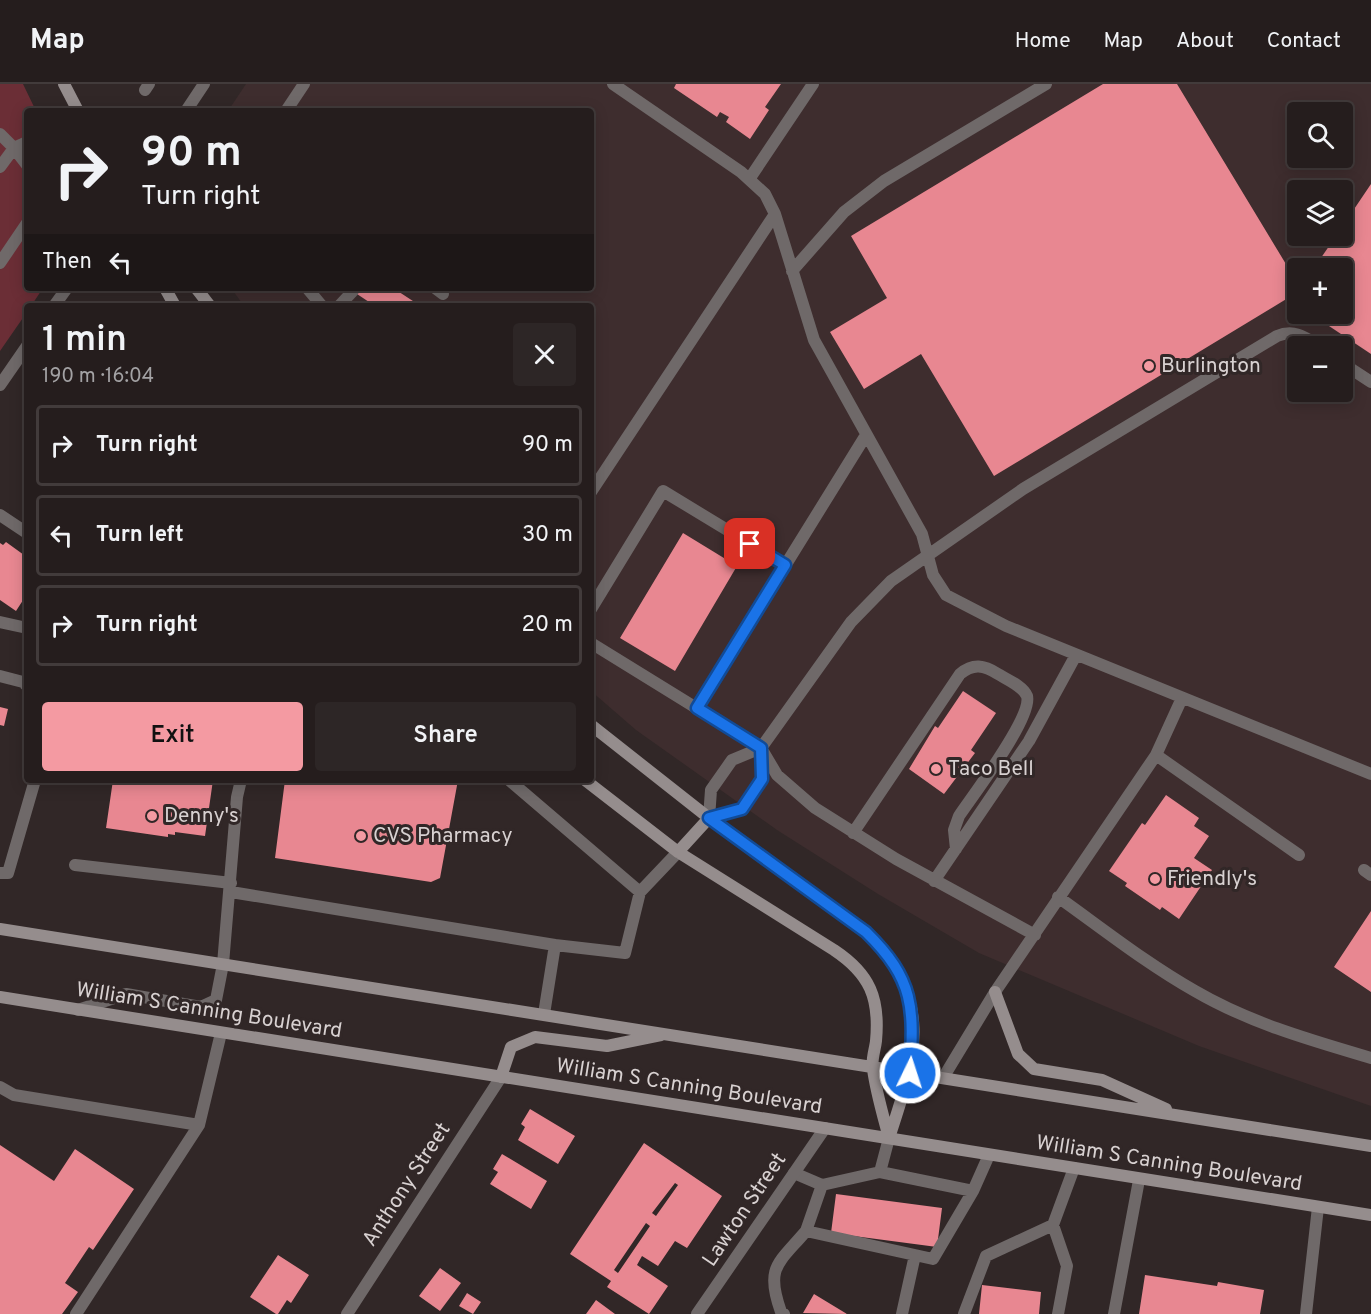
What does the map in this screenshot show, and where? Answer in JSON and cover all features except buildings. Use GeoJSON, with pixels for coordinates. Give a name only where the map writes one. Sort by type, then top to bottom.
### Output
{"type":"FeatureCollection","features":[{"type":"Feature","properties":{"kind":"main road"},"geometry":{"type":"LineString","coordinates":[[64,84],[76,108]]}},
{"type":"Feature","properties":{"kind":"main road"},"geometry":{"type":"LineString","coordinates":[[198,291],[208,303]]}},
{"type":"Feature","properties":{"kind":"main road"},"geometry":{"type":"LineString","coordinates":[[594,727],[709,818],[866,932],[888,954],[903,981],[914,1020],[910,1073],[888,1138]]}},
{"type":"Feature","properties":{"kind":"main road"},"geometry":{"type":"LineString","coordinates":[[589,783],[678,852],[834,950],[857,969],[869,985],[876,1003],[876,1039],[872,1067],[888,1138]]}},
{"type":"Feature","properties":{"kind":"main road"},"geometry":{"type":"LineString","coordinates":[[678,852],[709,818]]}},
{"type":"Feature","properties":{"kind":"main road"},"geometry":{"type":"LineString","coordinates":[[0,929],[1371,1146]]}},
{"type":"Feature","properties":{"kind":"main road"},"geometry":{"type":"LineString","coordinates":[[995,992],[1018,1054],[1034,1069],[1102,1080],[1184,1116]]}},
{"type":"Feature","properties":{"kind":"main road","name":"William S Canning Boulevard"},"geometry":{"type":"LineString","coordinates":[[0,997],[1139,1180],[1371,1215]]}},
{"type":"Feature","properties":{"kind":"main road"},"geometry":{"type":"LineString","coordinates":[[501,1077],[511,1047],[535,1037],[607,1046],[668,1033]]}},
{"type":"Feature","properties":{"kind":"street"},"geometry":{"type":"LineString","coordinates":[[188,108],[203,84]]}},
{"type":"Feature","properties":{"kind":"street"},"geometry":{"type":"LineString","coordinates":[[288,108],[304,84]]}},
{"type":"Feature","properties":{"kind":"street"},"geometry":{"type":"LineString","coordinates":[[613,84],[750,178],[765,194],[775,214],[814,340],[922,534],[938,586],[954,602],[1076,655],[1371,774]]}},
{"type":"Feature","properties":{"kind":"street"},"geometry":{"type":"LineString","coordinates":[[750,178],[813,84]]}},
{"type":"Feature","properties":{"kind":"street"},"geometry":{"type":"LineString","coordinates":[[792,271],[844,212],[884,181],[1046,84]]}},
{"type":"Feature","properties":{"kind":"street"},"geometry":{"type":"LineString","coordinates":[[0,134],[24,161]]}},
{"type":"Feature","properties":{"kind":"street"},"geometry":{"type":"LineString","coordinates":[[0,167],[14,148],[24,143]]}},
{"type":"Feature","properties":{"kind":"street"},"geometry":{"type":"LineString","coordinates":[[594,487],[775,214]]}},
{"type":"Feature","properties":{"kind":"street"},"geometry":{"type":"LineString","coordinates":[[0,262],[24,227]]}},
{"type":"Feature","properties":{"kind":"street"},"geometry":{"type":"LineString","coordinates":[[310,291],[320,303]]}},
{"type":"Feature","properties":{"kind":"street"},"geometry":{"type":"LineString","coordinates":[[342,303],[352,291]]}},
{"type":"Feature","properties":{"kind":"street"},"geometry":{"type":"LineString","coordinates":[[761,748],[762,779],[742,809],[709,818],[711,790],[732,760],[761,748],[863,608],[891,581],[1023,489],[1277,336],[1288,333],[1302,336]]}},
{"type":"Feature","properties":{"kind":"street"},"geometry":{"type":"LineString","coordinates":[[0,385],[24,352]]}},
{"type":"Feature","properties":{"kind":"street"},"geometry":{"type":"LineString","coordinates":[[1353,370],[1371,382]]}},
{"type":"Feature","properties":{"kind":"street"},"geometry":{"type":"LineString","coordinates":[[697,708],[866,435]]}},
{"type":"Feature","properties":{"kind":"street"},"geometry":{"type":"LineString","coordinates":[[594,604],[663,491],[785,565]]}},
{"type":"Feature","properties":{"kind":"street"},"geometry":{"type":"LineString","coordinates":[[0,515],[24,531]]}},
{"type":"Feature","properties":{"kind":"street"},"geometry":{"type":"LineString","coordinates":[[0,621],[24,627]]}},
{"type":"Feature","properties":{"kind":"street"},"geometry":{"type":"LineString","coordinates":[[594,645],[761,748],[777,775],[788,787],[853,833],[1035,935]]}},
{"type":"Feature","properties":{"kind":"street"},"geometry":{"type":"LineString","coordinates":[[934,880],[1029,741],[1076,655]]}},
{"type":"Feature","properties":{"kind":"street"},"geometry":{"type":"LineString","coordinates":[[853,833],[960,674],[972,666],[986,667],[1023,690],[1027,696],[1027,706],[1017,730],[959,816],[954,830],[956,849]]}},
{"type":"Feature","properties":{"kind":"street"},"geometry":{"type":"LineString","coordinates":[[0,676],[24,683]]}},
{"type":"Feature","properties":{"kind":"street"},"geometry":{"type":"LineString","coordinates":[[943,1078],[995,992],[1156,755],[1182,698]]}},
{"type":"Feature","properties":{"kind":"street"},"geometry":{"type":"LineString","coordinates":[[1156,755],[1299,855]]}},
{"type":"Feature","properties":{"kind":"street"},"geometry":{"type":"LineString","coordinates":[[0,873],[8,873],[34,783]]}},
{"type":"Feature","properties":{"kind":"street"},"geometry":{"type":"LineString","coordinates":[[78,1010],[126,994],[208,1006],[219,992],[224,964],[237,797],[240,783]]}},
{"type":"Feature","properties":{"kind":"street"},"geometry":{"type":"LineString","coordinates":[[512,783],[640,892]]}},
{"type":"Feature","properties":{"kind":"street"},"geometry":{"type":"LineString","coordinates":[[75,865],[231,887],[555,945],[625,953],[640,892],[678,852]]}},
{"type":"Feature","properties":{"kind":"street"},"geometry":{"type":"LineString","coordinates":[[1058,897],[1174,978],[1217,1003],[1281,1031],[1371,1058]]}},
{"type":"Feature","properties":{"kind":"street"},"geometry":{"type":"LineString","coordinates":[[544,1014],[555,945]]}},
{"type":"Feature","properties":{"kind":"street"},"geometry":{"type":"LineString","coordinates":[[76,1314],[199,1125],[221,1033]]}},
{"type":"Feature","properties":{"kind":"street","name":"Anthony Street"},"geometry":{"type":"LineString","coordinates":[[347,1314],[501,1077]]}},
{"type":"Feature","properties":{"kind":"street"},"geometry":{"type":"LineString","coordinates":[[0,1087],[14,1095],[199,1125]]}},
{"type":"Feature","properties":{"kind":"street","name":"Lawton Street"},"geometry":{"type":"LineString","coordinates":[[697,1314],[825,1128]]}},
{"type":"Feature","properties":{"kind":"street"},"geometry":{"type":"LineString","coordinates":[[880,1172],[888,1138]]}},
{"type":"Feature","properties":{"kind":"street"},"geometry":{"type":"LineString","coordinates":[[806,1231],[933,1259],[973,1191],[989,1155]]}},
{"type":"Feature","properties":{"kind":"street"},"geometry":{"type":"LineString","coordinates":[[1058,1314],[1067,1266],[1053,1225],[1074,1168]]}},
{"type":"Feature","properties":{"kind":"street"},"geometry":{"type":"LineString","coordinates":[[794,1173],[822,1185],[880,1172],[973,1191]]}},
{"type":"Feature","properties":{"kind":"street"},"geometry":{"type":"LineString","coordinates":[[1114,1314],[1139,1180]]}},
{"type":"Feature","properties":{"kind":"street"},"geometry":{"type":"LineString","coordinates":[[784,1314],[781,1312],[772,1287],[777,1265],[806,1231],[822,1185]]}},
{"type":"Feature","properties":{"kind":"street"},"geometry":{"type":"LineString","coordinates":[[1306,1314],[1318,1207]]}},
{"type":"Feature","properties":{"kind":"street"},"geometry":{"type":"LineString","coordinates":[[964,1314],[986,1256],[1053,1225]]}},
{"type":"Feature","properties":{"kind":"street"},"geometry":{"type":"LineString","coordinates":[[902,1314],[915,1255]]}},
{"type":"Feature","properties":{"kind":"shaded area"},"geometry":{"type":"Polygon","coordinates":[[[0,84],[23,84],[35,108],[24,108],[24,291],[41,291],[33,303],[24,303],[24,316],[0,351],[0,84]]]}},
{"type":"Feature","properties":{"kind":"shaded area"},"geometry":{"type":"Polygon","coordinates":[[[246,84],[1371,84],[1371,1106],[1199,1046],[979,953],[878,894],[777,830],[636,730],[594,694],[594,303],[242,303],[233,291],[594,291],[594,108],[230,108],[246,84]]]}},
{"type":"Feature","properties":{"kind":"place","name":"Burlington"},"geometry":{"type":"Point","coordinates":[1149,366]}},
{"type":"Feature","properties":{"kind":"place","name":"Taco Bell"},"geometry":{"type":"Point","coordinates":[936,769]}},
{"type":"Feature","properties":{"kind":"place","name":"Denny's"},"geometry":{"type":"Point","coordinates":[152,816]}},
{"type":"Feature","properties":{"kind":"place","name":"CVS Pharmacy"},"geometry":{"type":"Point","coordinates":[361,836]}},
{"type":"Feature","properties":{"kind":"place","name":"Friendly's"},"geometry":{"type":"Point","coordinates":[1155,879]}},
{"type":"Feature","properties":{"kind":"route"},"geometry":{"type":"LineString","coordinates":[[750,544],[785,565],[697,708],[761,748],[762,779],[742,809],[709,818],[866,932],[888,954],[903,981],[914,1020],[910,1073]]}}]}
